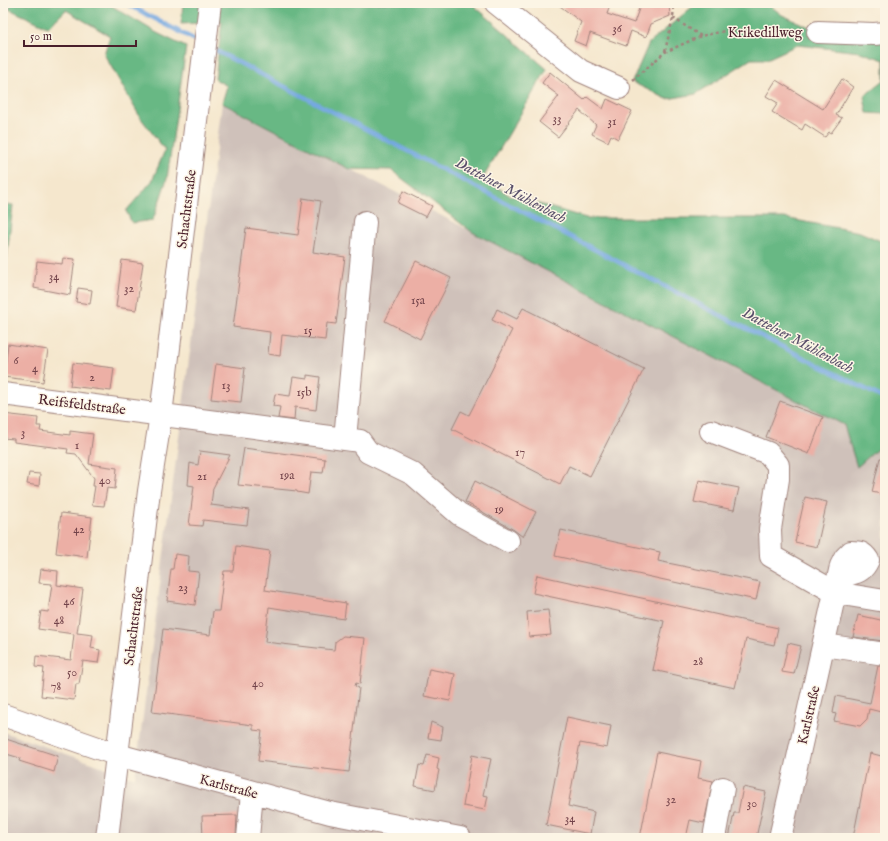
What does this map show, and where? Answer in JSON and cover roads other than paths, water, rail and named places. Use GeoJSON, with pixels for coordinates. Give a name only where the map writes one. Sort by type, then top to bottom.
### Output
{"type":"FeatureCollection","features":[{"type":"Feature","properties":{"kind":"street","name":"Schachtstraße"},"geometry":{"type":"LineString","coordinates":[[107,838],[149,491],[161,415],[210,3]]}},
{"type":"Feature","properties":{"kind":"street"},"geometry":{"type":"LineString","coordinates":[[496,3],[581,71],[619,88]]}},
{"type":"Feature","properties":{"kind":"street","name":"Krikedillweg"},"geometry":{"type":"LineString","coordinates":[[818,32],[885,33]]}},
{"type":"Feature","properties":{"kind":"street"},"geometry":{"type":"LineString","coordinates":[[353,440],[364,222]]}},
{"type":"Feature","properties":{"kind":"street","name":"Reifsfeldstraße"},"geometry":{"type":"LineString","coordinates":[[3,394],[161,415]]}},
{"type":"Feature","properties":{"kind":"street"},"geometry":{"type":"LineString","coordinates":[[161,415],[353,440],[368,452],[413,474],[459,514],[508,541]]}},
{"type":"Feature","properties":{"kind":"street"},"geometry":{"type":"LineString","coordinates":[[711,431],[768,453],[778,465],[778,480],[770,529],[771,556],[836,593],[885,601]]}},
{"type":"Feature","properties":{"kind":"street","name":"Karlstraße"},"geometry":{"type":"LineString","coordinates":[[780,838],[842,566]]}},
{"type":"Feature","properties":{"kind":"street"},"geometry":{"type":"LineString","coordinates":[[824,645],[885,654]]}},
{"type":"Feature","properties":{"kind":"street","name":"Karlstraße"},"geometry":{"type":"LineString","coordinates":[[3,715],[118,755],[330,813],[460,838]]}},
{"type":"Feature","properties":{"kind":"street"},"geometry":{"type":"LineString","coordinates":[[714,838],[724,788]]}},
{"type":"Feature","properties":{"kind":"street"},"geometry":{"type":"LineString","coordinates":[[248,838],[252,792]]}},
{"type":"Feature","properties":{"kind":"waterway","name":"Dattelner Mühlenbach"},"geometry":{"type":"LineString","coordinates":[[125,3],[199,42]]}},
{"type":"Feature","properties":{"kind":"waterway","name":"Dattelner Mühlenbach"},"geometry":{"type":"LineString","coordinates":[[211,48],[708,309],[885,399]]}}]}
